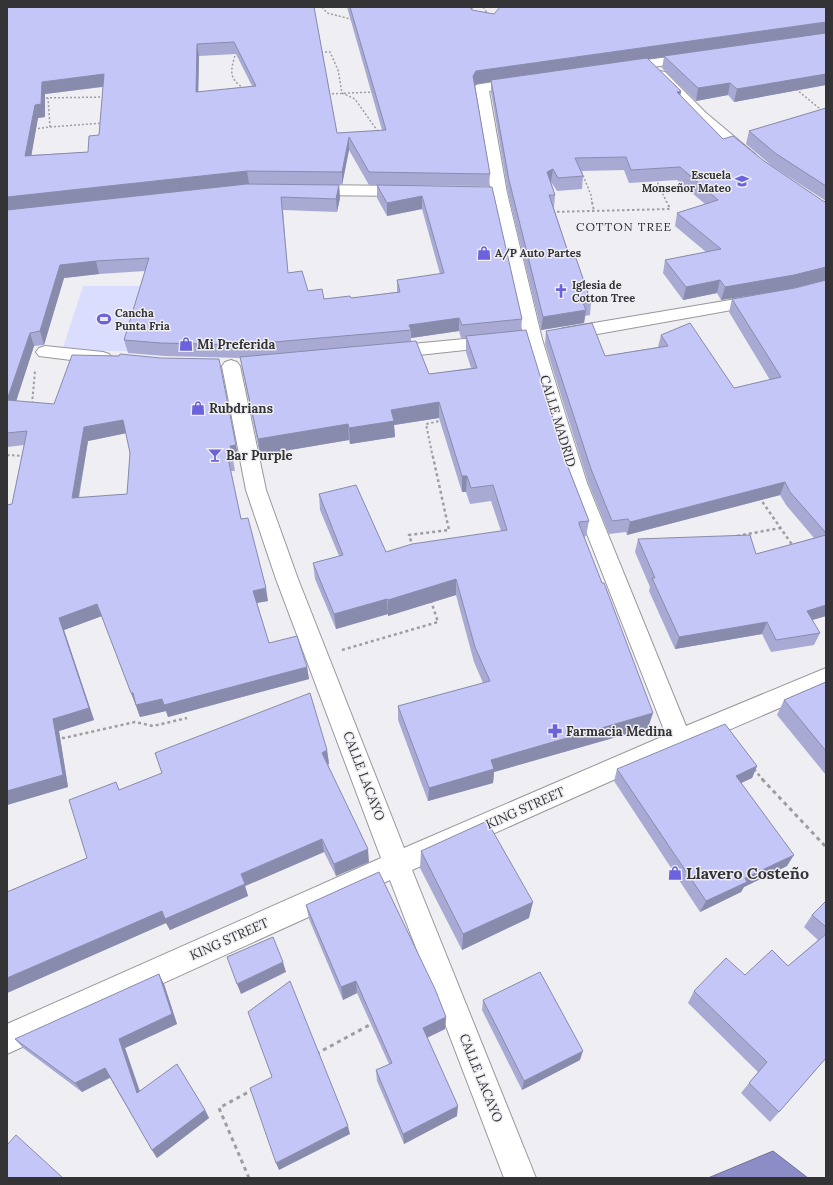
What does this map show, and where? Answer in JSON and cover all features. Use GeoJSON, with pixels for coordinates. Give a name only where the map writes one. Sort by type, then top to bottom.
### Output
{"type":"FeatureCollection","features":[{"type":"Feature","properties":{"kind":"street"},"geometry":{"type":"LineString","coordinates":[[610,69],[707,56]]}},
{"type":"Feature","properties":{"kind":"street"},"geometry":{"type":"LineString","coordinates":[[649,64],[701,116],[760,166]]}},
{"type":"Feature","properties":{"kind":"street","name":"CALLE MADRID"},"geometry":{"type":"LineString","coordinates":[[533,80],[481,88],[491,193],[521,340],[680,741]]}},
{"type":"Feature","properties":{"kind":"street"},"geometry":{"type":"LineString","coordinates":[[297,190],[422,192]]}},
{"type":"Feature","properties":{"kind":"street"},"geometry":{"type":"LineString","coordinates":[[372,354],[521,340],[775,298]]}},
{"type":"Feature","properties":{"kind":"street"},"geometry":{"type":"LineString","coordinates":[[45,352],[116,359]]}},
{"type":"Feature","properties":{"kind":"street","name":"CALLE LACAYO"},"geometry":{"type":"LineString","coordinates":[[232,366],[256,490],[287,579],[520,1178]]}},
{"type":"Feature","properties":{"kind":"street","name":"KING STREET"},"geometry":{"type":"LineString","coordinates":[[7,1039],[398,864],[826,678]]}},
{"type":"Feature","properties":{"kind":"path"},"geometry":{"type":"LineString","coordinates":[[322,7],[326,12],[360,21]]}},
{"type":"Feature","properties":{"kind":"path"},"geometry":{"type":"LineString","coordinates":[[468,13],[473,7]]}},
{"type":"Feature","properties":{"kind":"path"},"geometry":{"type":"LineString","coordinates":[[483,7],[491,19]]}},
{"type":"Feature","properties":{"kind":"path"},"geometry":{"type":"LineString","coordinates":[[236,50],[231,72],[235,83],[246,89]]}},
{"type":"Feature","properties":{"kind":"path"},"geometry":{"type":"LineString","coordinates":[[318,52],[330,52],[338,70],[342,93]]}},
{"type":"Feature","properties":{"kind":"path"},"geometry":{"type":"LineString","coordinates":[[793,87],[826,114]]}},
{"type":"Feature","properties":{"kind":"path"},"geometry":{"type":"LineString","coordinates":[[327,94],[380,92]]}},
{"type":"Feature","properties":{"kind":"path"},"geometry":{"type":"LineString","coordinates":[[342,93],[355,99],[381,136]]}},
{"type":"Feature","properties":{"kind":"path"},"geometry":{"type":"LineString","coordinates":[[41,99],[110,97]]}},
{"type":"Feature","properties":{"kind":"path"},"geometry":{"type":"LineString","coordinates":[[48,98],[50,127]]}},
{"type":"Feature","properties":{"kind":"path"},"geometry":{"type":"LineString","coordinates":[[29,130],[108,123]]}},
{"type":"Feature","properties":{"kind":"path"},"geometry":{"type":"LineString","coordinates":[[578,162],[591,196],[594,211]]}},
{"type":"Feature","properties":{"kind":"path"},"geometry":{"type":"LineString","coordinates":[[550,212],[670,209],[654,175]]}},
{"type":"Feature","properties":{"kind":"path"},"geometry":{"type":"LineString","coordinates":[[32,406],[35,368]]}},
{"type":"Feature","properties":{"kind":"path"},"geometry":{"type":"LineString","coordinates":[[414,550],[409,535],[449,530],[426,424],[440,422],[440,415]]}},
{"type":"Feature","properties":{"kind":"path"},"geometry":{"type":"LineString","coordinates":[[7,455],[27,456],[28,450]]}},
{"type":"Feature","properties":{"kind":"path"},"geometry":{"type":"LineString","coordinates":[[757,494],[794,548]]}},
{"type":"Feature","properties":{"kind":"path"},"geometry":{"type":"LineString","coordinates":[[731,538],[780,528]]}},
{"type":"Feature","properties":{"kind":"path"},"geometry":{"type":"LineString","coordinates":[[317,658],[438,622],[431,600]]}},
{"type":"Feature","properties":{"kind":"path"},"geometry":{"type":"LineString","coordinates":[[54,736],[64,738],[135,722],[153,726],[187,718]]}},
{"type":"Feature","properties":{"kind":"path"},"geometry":{"type":"LineString","coordinates":[[752,767],[767,786],[826,847]]}},
{"type":"Feature","properties":{"kind":"path"},"geometry":{"type":"LineString","coordinates":[[314,1056],[375,1022]]}},
{"type":"Feature","properties":{"kind":"path"},"geometry":{"type":"LineString","coordinates":[[249,1178],[219,1108],[260,1086]]}},
{"type":"Feature","properties":{"kind":"shaded area","name":"Cancha Punta Fria"},"geometry":{"type":"Polygon","coordinates":[[[83,286],[144,286],[127,351],[62,351],[83,286]]]}},
{"type":"Feature","properties":{"kind":"water"},"geometry":{"type":"Polygon","coordinates":[[[773,1151],[808,1178],[708,1178],[773,1151]]]}},
{"type":"Feature","properties":{"kind":"building"},"geometry":{"type":"Polygon","coordinates":[[[7,7],[314,7],[337,133],[386,130],[350,7],[470,7],[472,10],[494,14],[500,7],[826,7],[826,22],[476,71],[473,76],[490,174],[369,172],[349,137],[342,172],[247,171],[7,197],[7,7]],[[234,42],[197,44],[196,92],[256,86],[234,42]],[[104,74],[42,82],[41,104],[35,105],[25,156],[88,152],[89,136],[99,135],[104,74]]]}},
{"type":"Feature","properties":{"kind":"building"},"geometry":{"type":"Polygon","coordinates":[[[826,33],[826,74],[737,89],[730,83],[698,88],[664,56],[826,33]]]}},
{"type":"Feature","properties":{"kind":"building"},"geometry":{"type":"Polygon","coordinates":[[[647,58],[681,91],[677,92],[723,139],[733,136],[764,161],[826,202],[826,267],[794,275],[725,287],[720,280],[686,287],[665,260],[721,249],[677,213],[718,200],[680,167],[631,170],[626,157],[575,158],[583,176],[558,178],[553,169],[547,172],[555,195],[549,195],[570,258],[576,258],[591,302],[583,303],[586,310],[543,317],[509,180],[491,80],[647,58]]]}},
{"type":"Feature","properties":{"kind":"building"},"geometry":{"type":"Polygon","coordinates":[[[826,108],[826,186],[775,153],[749,131],[826,108]]]}},
{"type":"Feature","properties":{"kind":"building"},"geometry":{"type":"Polygon","coordinates":[[[247,184],[339,185],[336,199],[281,197],[288,273],[302,271],[308,291],[322,289],[324,299],[350,296],[351,298],[400,292],[397,280],[444,273],[422,196],[387,203],[377,185],[492,187],[522,319],[462,325],[459,318],[409,325],[411,330],[240,345],[161,343],[124,340],[149,258],[60,265],[40,331],[30,333],[7,400],[7,210],[247,184]]]}},
{"type":"Feature","properties":{"kind":"building"},"geometry":{"type":"Polygon","coordinates":[[[826,280],[826,533],[790,492],[785,482],[630,522],[628,519],[612,521],[591,469],[546,331],[592,323],[605,356],[668,346],[661,335],[690,323],[734,388],[781,377],[732,299],[795,288],[826,280]]]}},
{"type":"Feature","properties":{"kind":"building"},"geometry":{"type":"Polygon","coordinates":[[[526,330],[568,467],[589,521],[579,522],[579,524],[602,583],[604,583],[653,713],[491,760],[494,769],[429,788],[398,706],[490,681],[475,647],[456,579],[388,600],[387,599],[334,614],[313,563],[343,555],[319,494],[356,485],[386,552],[412,544],[507,530],[493,485],[471,488],[467,476],[462,476],[439,402],[391,410],[394,421],[349,428],[348,424],[258,439],[240,357],[416,341],[429,374],[477,368],[466,336],[526,330]]]}},
{"type":"Feature","properties":{"kind":"building"},"geometry":{"type":"Polygon","coordinates":[[[120,354],[161,358],[219,359],[236,445],[230,446],[233,457],[228,458],[241,519],[248,518],[266,588],[253,591],[269,643],[297,636],[307,667],[164,705],[162,699],[136,705],[133,693],[131,693],[97,604],[59,618],[89,708],[53,719],[63,775],[7,791],[7,505],[12,504],[27,431],[7,433],[7,400],[54,404],[72,355],[119,356],[120,354]],[[123,420],[84,427],[72,498],[127,494],[130,453],[123,420]]]}},
{"type":"Feature","properties":{"kind":"building"},"geometry":{"type":"Polygon","coordinates":[[[750,535],[756,554],[826,535],[826,605],[807,611],[820,633],[776,640],[767,622],[679,637],[652,578],[655,578],[638,539],[750,535]]]}},
{"type":"Feature","properties":{"kind":"building"},"geometry":{"type":"Polygon","coordinates":[[[826,682],[826,751],[784,700],[826,682]]]}},
{"type":"Feature","properties":{"kind":"building"},"geometry":{"type":"Polygon","coordinates":[[[310,693],[327,750],[322,753],[368,849],[334,864],[322,839],[241,874],[245,884],[165,919],[162,911],[7,978],[7,892],[87,858],[69,800],[116,782],[119,790],[162,773],[155,753],[310,693]]]}},
{"type":"Feature","properties":{"kind":"building"},"geometry":{"type":"Polygon","coordinates":[[[725,724],[757,766],[736,776],[794,855],[745,878],[747,882],[706,901],[617,769],[725,724]]]}},
{"type":"Feature","properties":{"kind":"building"},"geometry":{"type":"Polygon","coordinates":[[[487,821],[533,902],[463,934],[421,851],[487,821]]]}},
{"type":"Feature","properties":{"kind":"building"},"geometry":{"type":"Polygon","coordinates":[[[379,872],[435,989],[446,1017],[423,1028],[458,1106],[403,1134],[376,1070],[392,1063],[356,981],[341,987],[306,905],[379,872]]]}},
{"type":"Feature","properties":{"kind":"building"},"geometry":{"type":"Polygon","coordinates":[[[826,901],[826,927],[812,915],[826,901]]]}},
{"type":"Feature","properties":{"kind":"building"},"geometry":{"type":"Polygon","coordinates":[[[826,934],[826,1058],[779,1112],[749,1083],[767,1062],[694,991],[726,958],[745,975],[772,950],[788,966],[826,934]]]}},
{"type":"Feature","properties":{"kind":"building"},"geometry":{"type":"Polygon","coordinates":[[[273,937],[283,962],[237,984],[227,957],[273,937]]]}},
{"type":"Feature","properties":{"kind":"building"},"geometry":{"type":"Polygon","coordinates":[[[540,972],[583,1051],[524,1081],[483,1000],[540,972]]]}},
{"type":"Feature","properties":{"kind":"building"},"geometry":{"type":"Polygon","coordinates":[[[159,974],[172,1014],[119,1039],[137,1093],[177,1064],[205,1110],[152,1150],[105,1068],[75,1083],[15,1039],[159,974]]]}},
{"type":"Feature","properties":{"kind":"building"},"geometry":{"type":"Polygon","coordinates":[[[290,981],[348,1126],[276,1163],[250,1088],[272,1077],[248,1012],[290,981]]]}},
{"type":"Feature","properties":{"kind":"building"},"geometry":{"type":"Polygon","coordinates":[[[16,1135],[63,1178],[7,1178],[7,1145],[16,1135]]]}},
{"type":"Feature","properties":{"kind":"place","name":"Escuela Monseñor Mateo"},"geometry":{"type":"Point","coordinates":[742,181]}},
{"type":"Feature","properties":{"kind":"place","name":"A/P Auto Partes"},"geometry":{"type":"Point","coordinates":[484,253]}},
{"type":"Feature","properties":{"kind":"place","name":"Iglesia de Cotton Tree"},"geometry":{"type":"Point","coordinates":[561,291]}},
{"type":"Feature","properties":{"kind":"place","name":"Cancha Punta Fria"},"geometry":{"type":"Point","coordinates":[104,319]}},
{"type":"Feature","properties":{"kind":"place","name":"Mi Preferida"},"geometry":{"type":"Point","coordinates":[186,344]}},
{"type":"Feature","properties":{"kind":"place","name":"Rubdrians"},"geometry":{"type":"Point","coordinates":[198,408]}},
{"type":"Feature","properties":{"kind":"place","name":"Bar Purple"},"geometry":{"type":"Point","coordinates":[215,455]}},
{"type":"Feature","properties":{"kind":"place","name":"Farmacia Medina"},"geometry":{"type":"Point","coordinates":[555,731]}},
{"type":"Feature","properties":{"kind":"place","name":"Llavero Costeño"},"geometry":{"type":"Point","coordinates":[675,873]}},
{"type":"Feature","properties":{"kind":"district","name":"COTTON TREE"},"geometry":{"type":"Point","coordinates":[624,226]}}]}
